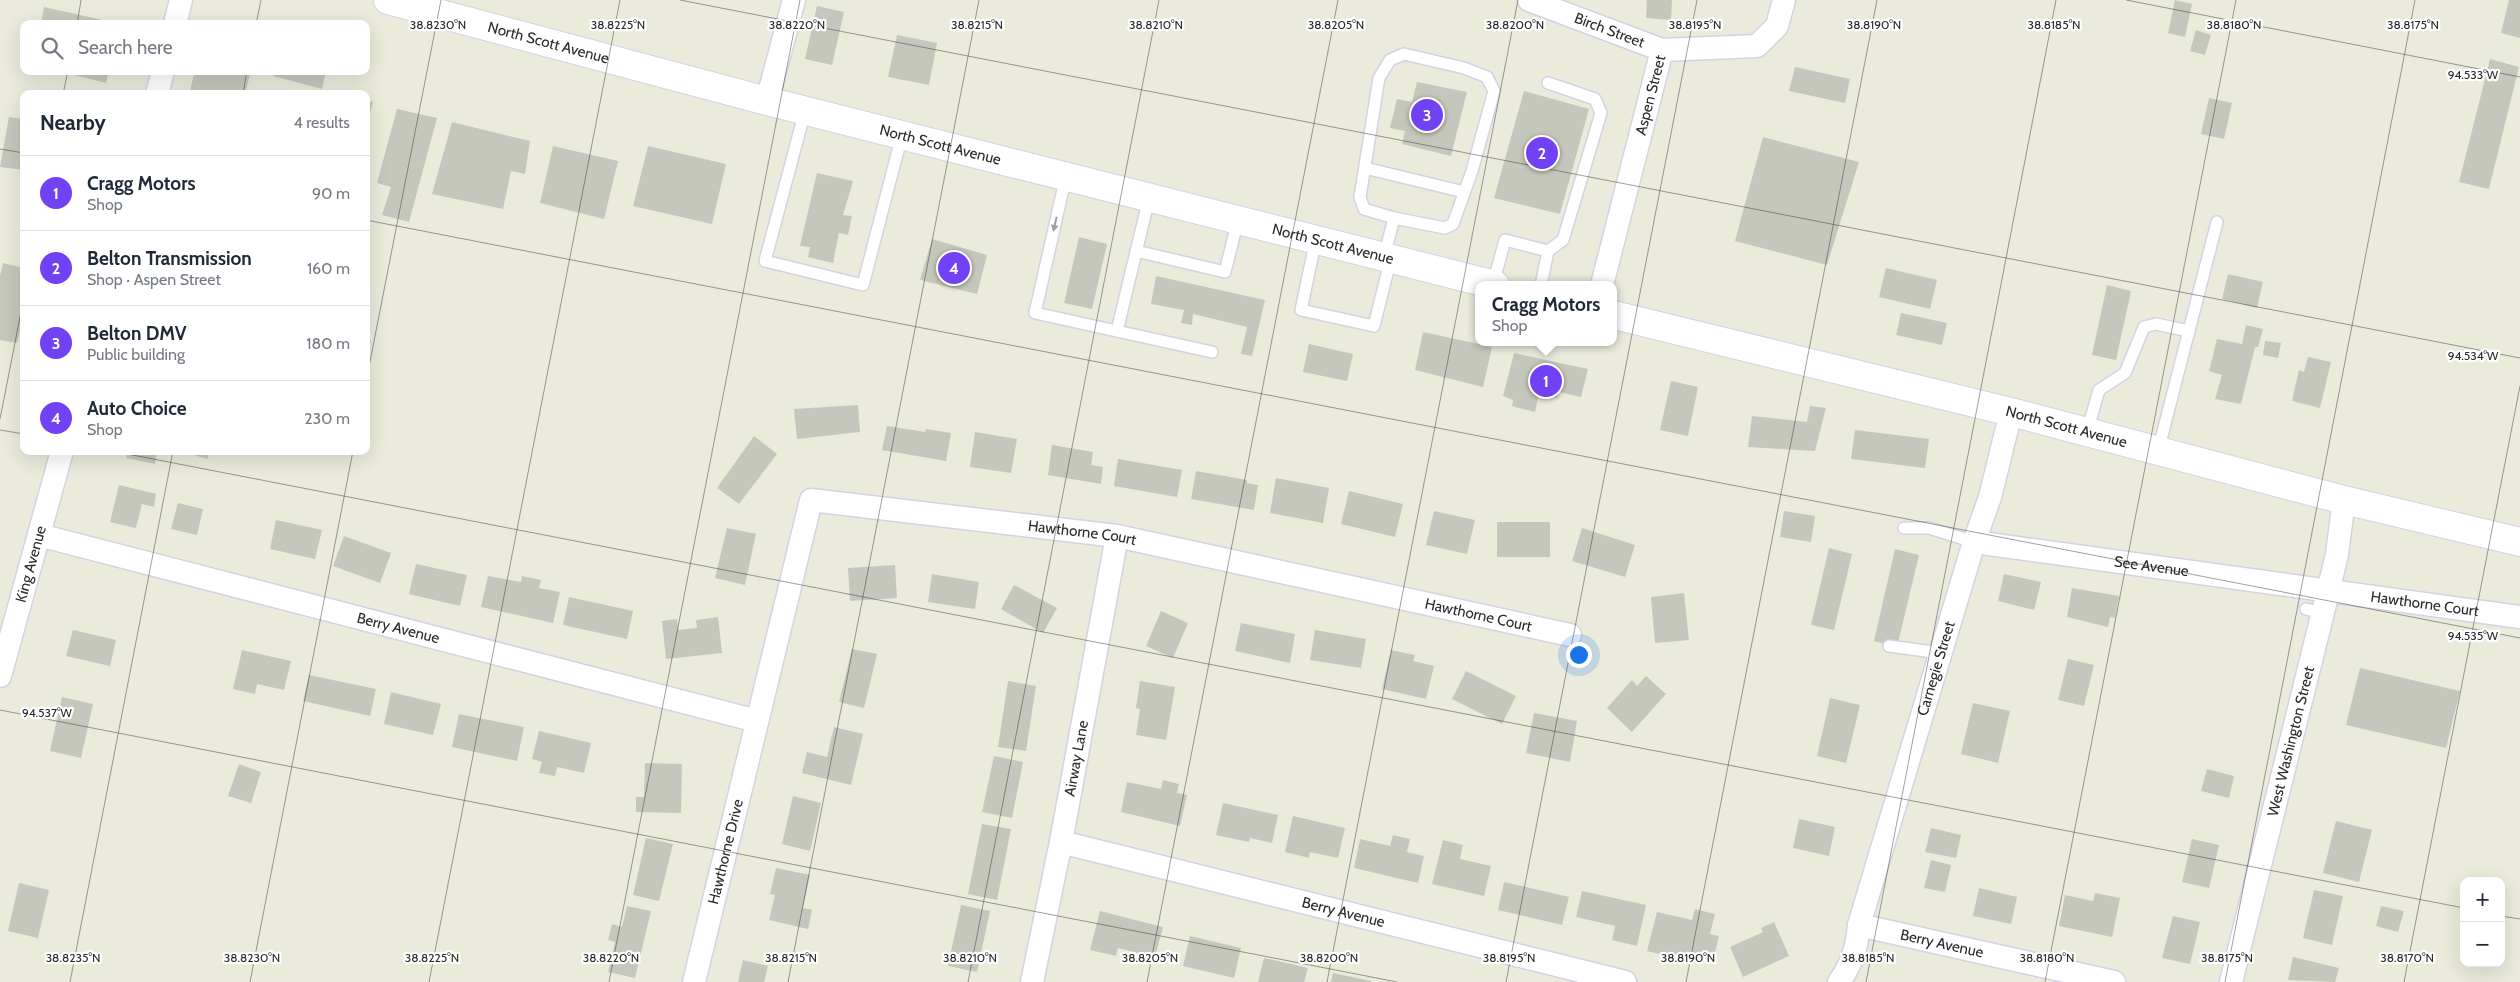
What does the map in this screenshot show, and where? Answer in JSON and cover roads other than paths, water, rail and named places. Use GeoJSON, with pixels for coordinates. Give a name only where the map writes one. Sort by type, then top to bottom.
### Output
{"type":"FeatureCollection","features":[{"type":"Feature","properties":{"kind":"main road","name":"North Scott Avenue"},"geometry":{"type":"LineString","coordinates":[[388,0],[767,101],[1482,281]]}},
{"type":"Feature","properties":{"kind":"main road","name":"North Scott Avenue"},"geometry":{"type":"LineString","coordinates":[[1617,316],[2011,412],[2344,500],[2520,542]]}},
{"type":"Feature","properties":{"kind":"street"},"geometry":{"type":"LineString","coordinates":[[176,20],[181,0]]}},
{"type":"Feature","properties":{"kind":"street"},"geometry":{"type":"LineString","coordinates":[[767,101],[794,0]]}},
{"type":"Feature","properties":{"kind":"street","name":"Birch Street"},"geometry":{"type":"LineString","coordinates":[[1529,0],[1662,50]]}},
{"type":"Feature","properties":{"kind":"street","name":"Aspen Street"},"geometry":{"type":"LineString","coordinates":[[1603,281],[1662,50],[1756,46],[1777,26],[1784,0]]}},
{"type":"Feature","properties":{"kind":"street"},"geometry":{"type":"LineString","coordinates":[[158,90],[162,75]]}},
{"type":"Feature","properties":{"kind":"street","name":"Carnegie Street"},"geometry":{"type":"LineString","coordinates":[[1859,925],[1974,542],[1990,497],[2011,412]]}},
{"type":"Feature","properties":{"kind":"street","name":"King Avenue"},"geometry":{"type":"LineString","coordinates":[[0,676],[61,455]]}},
{"type":"Feature","properties":{"kind":"street","name":"Hawthorne Court"},"geometry":{"type":"LineString","coordinates":[[757,721],[811,500],[1117,536],[1570,635]]}},
{"type":"Feature","properties":{"kind":"street","name":"West Washington Street"},"geometry":{"type":"LineString","coordinates":[[2231,982],[2319,605],[2337,554],[2344,500]]}},
{"type":"Feature","properties":{"kind":"street","name":"Berry Avenue"},"geometry":{"type":"LineString","coordinates":[[39,535],[757,721]]}},
{"type":"Feature","properties":{"kind":"street","name":"Airway Lane"},"geometry":{"type":"LineString","coordinates":[[1032,982],[1061,842],[1117,536]]}},
{"type":"Feature","properties":{"kind":"street","name":"See Avenue"},"geometry":{"type":"LineString","coordinates":[[1974,542],[2319,605]]}},
{"type":"Feature","properties":{"kind":"street","name":"Hawthorne Court"},"geometry":{"type":"LineString","coordinates":[[2319,605],[2520,617]]}},
{"type":"Feature","properties":{"kind":"street","name":"Hawthorne Drive"},"geometry":{"type":"LineString","coordinates":[[694,982],[757,721]]}},
{"type":"Feature","properties":{"kind":"street","name":"Berry Avenue"},"geometry":{"type":"LineString","coordinates":[[1061,842],[1625,982]]}},
{"type":"Feature","properties":{"kind":"street"},"geometry":{"type":"LineString","coordinates":[[1839,982],[1848,969],[1856,947],[1859,925]]}},
{"type":"Feature","properties":{"kind":"street","name":"Berry Avenue"},"geometry":{"type":"LineString","coordinates":[[1859,925],[2114,982]]}},
{"type":"Feature","properties":{"kind":"lane"},"geometry":{"type":"LineString","coordinates":[[1404,54],[1464,68],[1488,76],[1494,91],[1464,192],[1453,224],[1445,228],[1394,218],[1364,209],[1360,197],[1379,78],[1390,60],[1404,54]]}},
{"type":"Feature","properties":{"kind":"lane"},"geometry":{"type":"LineString","coordinates":[[1542,281],[1548,251],[1563,240],[1601,114],[1596,99],[1548,83]]}},
{"type":"Feature","properties":{"kind":"lane"},"geometry":{"type":"LineString","coordinates":[[805,110],[765,261],[863,285],[902,135]]}},
{"type":"Feature","properties":{"kind":"lane"},"geometry":{"type":"LineString","coordinates":[[1364,168],[1464,192]]}},
{"type":"Feature","properties":{"kind":"lane"},"geometry":{"type":"LineString","coordinates":[[1066,176],[1035,313],[1212,352]]}},
{"type":"Feature","properties":{"kind":"lane"},"geometry":{"type":"LineString","coordinates":[[1116,331],[1149,198]]}},
{"type":"Feature","properties":{"kind":"lane"},"geometry":{"type":"LineString","coordinates":[[1316,240],[1301,310],[1374,326],[1394,218]]}},
{"type":"Feature","properties":{"kind":"lane"},"geometry":{"type":"LineString","coordinates":[[1136,251],[1225,272],[1238,220]]}},
{"type":"Feature","properties":{"kind":"lane"},"geometry":{"type":"LineString","coordinates":[[2158,451],[2217,222]]}},
{"type":"Feature","properties":{"kind":"lane"},"geometry":{"type":"LineString","coordinates":[[1495,281],[1505,240],[1548,251]]}},
{"type":"Feature","properties":{"kind":"lane"},"geometry":{"type":"LineString","coordinates":[[2087,432],[2099,390],[2125,373],[2144,327],[2156,324],[2189,331]]}},
{"type":"Feature","properties":{"kind":"lane"},"geometry":{"type":"LineString","coordinates":[[1904,528],[1929,528],[1974,542]]}},
{"type":"Feature","properties":{"kind":"lane"},"geometry":{"type":"LineString","coordinates":[[1889,646],[1941,653]]}},
{"type":"Feature","properties":{"kind":"place","name":"Belton DMV"},"geometry":{"type":"Point","coordinates":[1427,115]}},
{"type":"Feature","properties":{"kind":"place","name":"Belton Transmission"},"geometry":{"type":"Point","coordinates":[1542,153]}},
{"type":"Feature","properties":{"kind":"place","name":"Auto Choice"},"geometry":{"type":"Point","coordinates":[954,268]}},
{"type":"Feature","properties":{"kind":"place","name":"Cragg Motors"},"geometry":{"type":"Point","coordinates":[1546,381]}}]}
